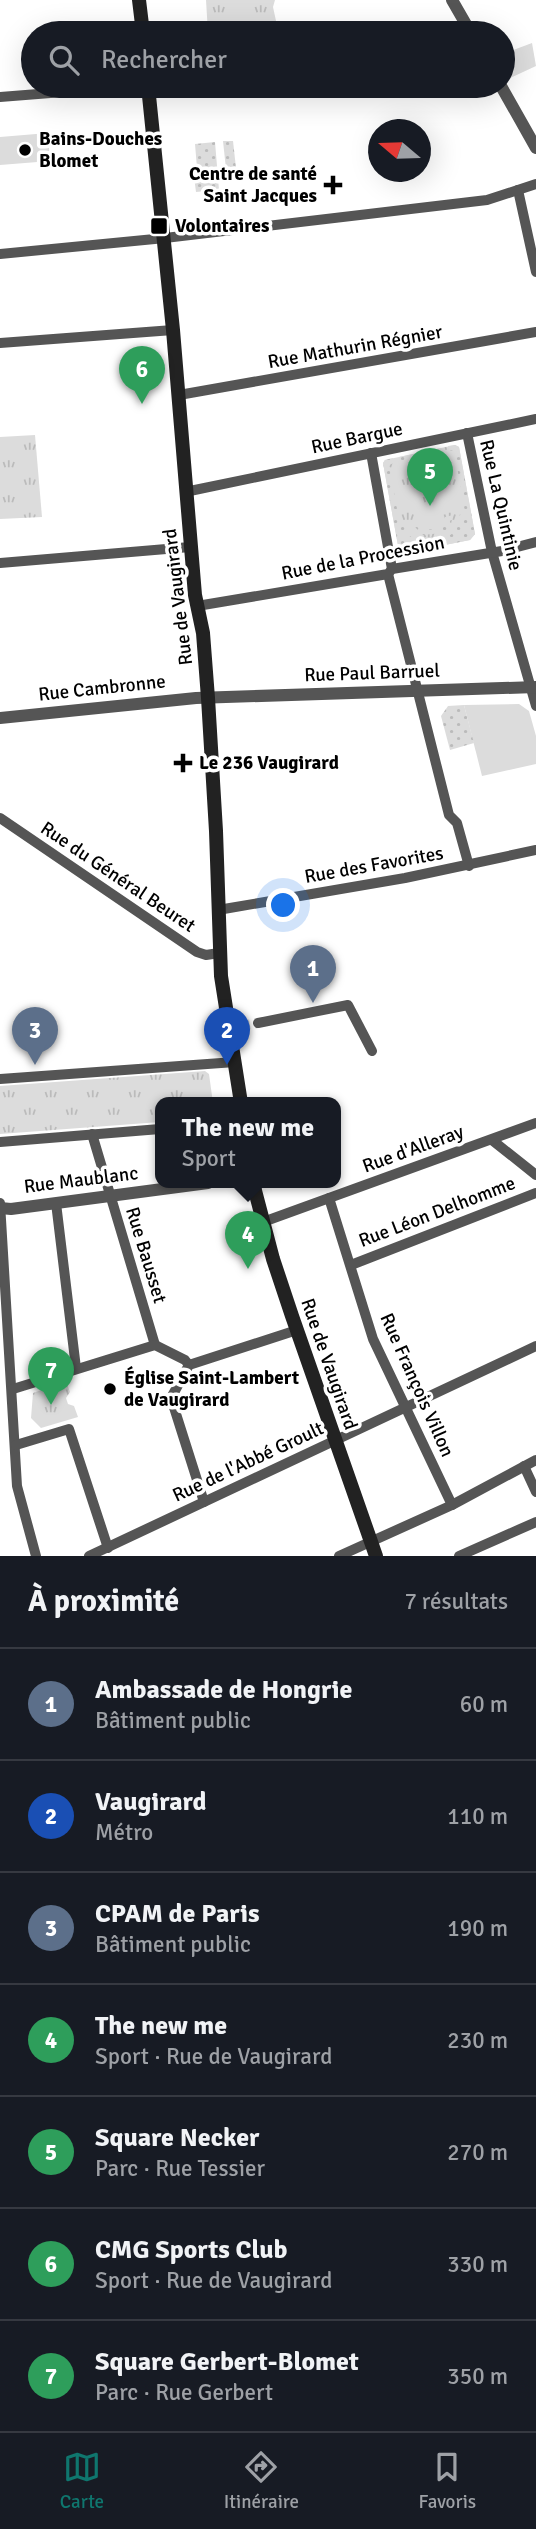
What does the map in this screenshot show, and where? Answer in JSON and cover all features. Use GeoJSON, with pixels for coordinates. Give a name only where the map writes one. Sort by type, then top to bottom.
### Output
{"type":"FeatureCollection","features":[{"type":"Feature","properties":{"kind":"main road"},"geometry":{"type":"LineString","coordinates":[[139,0],[142,21]]}},
{"type":"Feature","properties":{"kind":"main road","name":"Rue de Vaugirard"},"geometry":{"type":"LineString","coordinates":[[149,98],[165,238],[190,547],[203,633],[216,831],[219,953],[234,1028],[240,1097]]}},
{"type":"Feature","properties":{"kind":"main road","name":"Rue de Vaugirard"},"geometry":{"type":"LineString","coordinates":[[254,1188],[297,1330],[373,1549]]}},
{"type":"Feature","properties":{"kind":"street"},"geometry":{"type":"LineString","coordinates":[[452,0],[464,21]]}},
{"type":"Feature","properties":{"kind":"street"},"geometry":{"type":"LineString","coordinates":[[0,97],[21,95]]}},
{"type":"Feature","properties":{"kind":"street"},"geometry":{"type":"LineString","coordinates":[[507,98],[536,148]]}},
{"type":"Feature","properties":{"kind":"street"},"geometry":{"type":"LineString","coordinates":[[0,254],[165,238],[487,200],[536,184]]}},
{"type":"Feature","properties":{"kind":"street"},"geometry":{"type":"LineString","coordinates":[[518,190],[536,272]]}},
{"type":"Feature","properties":{"kind":"street"},"geometry":{"type":"LineString","coordinates":[[0,343],[173,330]]}},
{"type":"Feature","properties":{"kind":"street","name":"Rue Mathurin Régnier"},"geometry":{"type":"LineString","coordinates":[[179,395],[536,332]]}},
{"type":"Feature","properties":{"kind":"street","name":"Rue Bargue"},"geometry":{"type":"LineString","coordinates":[[185,492],[536,419]]}},
{"type":"Feature","properties":{"kind":"street","name":"Rue La Quintinie"},"geometry":{"type":"LineString","coordinates":[[467,433],[492,552],[534,687],[536,706]]}},
{"type":"Feature","properties":{"kind":"street"},"geometry":{"type":"LineString","coordinates":[[371,453],[390,572],[416,691],[449,815],[457,822],[469,866]]}},
{"type":"Feature","properties":{"kind":"street","name":"Rue de la Procession"},"geometry":{"type":"LineString","coordinates":[[197,606],[390,572],[536,542]]}},
{"type":"Feature","properties":{"kind":"street"},"geometry":{"type":"LineString","coordinates":[[0,563],[190,547]]}},
{"type":"Feature","properties":{"kind":"street","name":"Rue Paul Barruel"},"geometry":{"type":"LineString","coordinates":[[208,698],[534,687]]}},
{"type":"Feature","properties":{"kind":"street","name":"Rue Cambronne"},"geometry":{"type":"LineString","coordinates":[[0,718],[208,698]]}},
{"type":"Feature","properties":{"kind":"street","name":"Rue du Général Beuret"},"geometry":{"type":"LineString","coordinates":[[0,818],[197,952],[206,955],[219,953]]}},
{"type":"Feature","properties":{"kind":"street","name":"Rue des Favorites"},"geometry":{"type":"LineString","coordinates":[[218,910],[469,866],[536,850]]}},
{"type":"Feature","properties":{"kind":"street"},"geometry":{"type":"LineString","coordinates":[[258,1023],[348,1005],[372,1051]]}},
{"type":"Feature","properties":{"kind":"street"},"geometry":{"type":"LineString","coordinates":[[0,1079],[235,1062]]}},
{"type":"Feature","properties":{"kind":"street","name":"Rue d'Alleray"},"geometry":{"type":"LineString","coordinates":[[263,1222],[536,1124]]}},
{"type":"Feature","properties":{"kind":"street"},"geometry":{"type":"LineString","coordinates":[[0,1142],[155,1129]]}},
{"type":"Feature","properties":{"kind":"street","name":"Rue Bausset"},"geometry":{"type":"LineString","coordinates":[[92,1134],[155,1345]]}},
{"type":"Feature","properties":{"kind":"street"},"geometry":{"type":"LineString","coordinates":[[492,1140],[536,1175]]}},
{"type":"Feature","properties":{"kind":"street","name":"Rue Maublanc"},"geometry":{"type":"LineString","coordinates":[[0,1207],[56,1203],[170,1188]]}},
{"type":"Feature","properties":{"kind":"street","name":"Rue Léon Delhomme"},"geometry":{"type":"LineString","coordinates":[[351,1265],[536,1193]]}},
{"type":"Feature","properties":{"kind":"street","name":"Rue François Villon"},"geometry":{"type":"LineString","coordinates":[[329,1198],[373,1339],[452,1505]]}},
{"type":"Feature","properties":{"kind":"street"},"geometry":{"type":"LineString","coordinates":[[56,1203],[76,1368]]}},
{"type":"Feature","properties":{"kind":"street"},"geometry":{"type":"LineString","coordinates":[[0,1207],[17,1486],[36,1556]]}},
{"type":"Feature","properties":{"kind":"street"},"geometry":{"type":"LineString","coordinates":[[204,1502],[171,1398],[189,1364],[297,1330]]}},
{"type":"Feature","properties":{"kind":"street"},"geometry":{"type":"LineString","coordinates":[[13,1389],[155,1345],[189,1364]]}},
{"type":"Feature","properties":{"kind":"street","name":"Rue de l'Abbé Groult"},"geometry":{"type":"LineString","coordinates":[[89,1556],[536,1346]]}},
{"type":"Feature","properties":{"kind":"street"},"geometry":{"type":"LineString","coordinates":[[16,1445],[69,1429],[108,1548]]}},
{"type":"Feature","properties":{"kind":"street"},"geometry":{"type":"LineString","coordinates":[[339,1556],[373,1549],[536,1460]]}},
{"type":"Feature","properties":{"kind":"street"},"geometry":{"type":"LineString","coordinates":[[524,1466],[536,1492]]}},
{"type":"Feature","properties":{"kind":"street"},"geometry":{"type":"LineString","coordinates":[[459,1556],[536,1522]]}},
{"type":"Feature","properties":{"kind":"green space"},"geometry":{"type":"Polygon","coordinates":[[[206,0],[275,0],[273,7],[276,21],[207,21],[206,0]]]}},
{"type":"Feature","properties":{"kind":"green space"},"geometry":{"type":"Polygon","coordinates":[[[532,43],[536,66],[515,76],[515,49],[532,43]]]}},
{"type":"Feature","properties":{"kind":"green space","name":"Bains-Douches Blomet"},"geometry":{"type":"Polygon","coordinates":[[[48,133],[50,161],[0,165],[0,137],[48,133]]]}},
{"type":"Feature","properties":{"kind":"green space"},"geometry":{"type":"Polygon","coordinates":[[[223,141],[233,141],[236,168],[226,169],[223,141]]]}},
{"type":"Feature","properties":{"kind":"green space"},"geometry":{"type":"Polygon","coordinates":[[[215,142],[219,190],[196,192],[193,169],[197,168],[195,144],[215,142]]]}},
{"type":"Feature","properties":{"kind":"green space"},"geometry":{"type":"Polygon","coordinates":[[[35,435],[42,517],[0,519],[0,437],[35,435]]]}},
{"type":"Feature","properties":{"kind":"green space"},"geometry":{"type":"Polygon","coordinates":[[[455,445],[459,447],[475,534],[470,540],[403,553],[399,551],[383,463],[385,460],[455,445]]]}},
{"type":"Feature","properties":{"kind":"green space"},"geometry":{"type":"Polygon","coordinates":[[[448,446],[459,447],[475,534],[470,540],[445,545],[444,539],[456,531],[460,514],[465,512],[454,450],[449,451],[448,446]]]}},
{"type":"Feature","properties":{"kind":"green space"},"geometry":{"type":"Polygon","coordinates":[[[442,448],[442,452],[400,462],[399,457],[442,448]]]}},
{"type":"Feature","properties":{"kind":"green space"},"geometry":{"type":"Polygon","coordinates":[[[393,458],[394,463],[389,465],[400,525],[406,525],[408,531],[405,534],[408,538],[411,536],[429,542],[430,548],[403,553],[399,551],[383,463],[393,458]]]}},
{"type":"Feature","properties":{"kind":"green space"},"geometry":{"type":"Polygon","coordinates":[[[453,515],[450,528],[441,533],[423,535],[413,525],[421,522],[426,529],[437,530],[443,525],[445,517],[453,515]]]}},
{"type":"Feature","properties":{"kind":"green space"},"geometry":{"type":"Polygon","coordinates":[[[519,704],[529,711],[536,736],[536,764],[482,776],[464,705],[519,704]]]}},
{"type":"Feature","properties":{"kind":"green space"},"geometry":{"type":"Polygon","coordinates":[[[464,705],[474,743],[450,750],[441,716],[448,706],[464,705]]]}},
{"type":"Feature","properties":{"kind":"green space"},"geometry":{"type":"Polygon","coordinates":[[[205,1071],[209,1074],[212,1097],[155,1097],[155,1122],[0,1134],[0,1086],[205,1071]]]}},
{"type":"Feature","properties":{"kind":"green space"},"geometry":{"type":"Polygon","coordinates":[[[66,1381],[70,1392],[66,1398],[68,1404],[74,1406],[78,1417],[41,1428],[31,1418],[33,1393],[66,1381]]]}},
{"type":"Feature","properties":{"kind":"tunnel"},"geometry":{"type":"LineString","coordinates":[[240,1026],[258,1023]]}},
{"type":"Feature","properties":{"kind":"place","name":"Bains-Douches Blomet"},"geometry":{"type":"Point","coordinates":[25,150]}},
{"type":"Feature","properties":{"kind":"place","name":"Centre de santé Saint Jacques"},"geometry":{"type":"Point","coordinates":[333,185]}},
{"type":"Feature","properties":{"kind":"place","name":"Volontaires"},"geometry":{"type":"Point","coordinates":[159,226]}},
{"type":"Feature","properties":{"kind":"place","name":"CMG Sports Club"},"geometry":{"type":"Point","coordinates":[142,404]}},
{"type":"Feature","properties":{"kind":"place","name":"Square Necker"},"geometry":{"type":"Point","coordinates":[430,506]}},
{"type":"Feature","properties":{"kind":"place","name":"Le 236 Vaugirard"},"geometry":{"type":"Point","coordinates":[183,763]}},
{"type":"Feature","properties":{"kind":"place","name":"Ambassade de Hongrie"},"geometry":{"type":"Point","coordinates":[313,1003]}},
{"type":"Feature","properties":{"kind":"place","name":"CPAM de Paris"},"geometry":{"type":"Point","coordinates":[35,1065]}},
{"type":"Feature","properties":{"kind":"place","name":"Vaugirard"},"geometry":{"type":"Point","coordinates":[227,1065]}},
{"type":"Feature","properties":{"kind":"place","name":"The new me"},"geometry":{"type":"Point","coordinates":[248,1269]}},
{"type":"Feature","properties":{"kind":"place","name":"Église Saint-Lambert de Vaugirard"},"geometry":{"type":"Point","coordinates":[110,1389]}},
{"type":"Feature","properties":{"kind":"place","name":"Square Gerbert-Blomet"},"geometry":{"type":"Point","coordinates":[51,1405]}}]}
